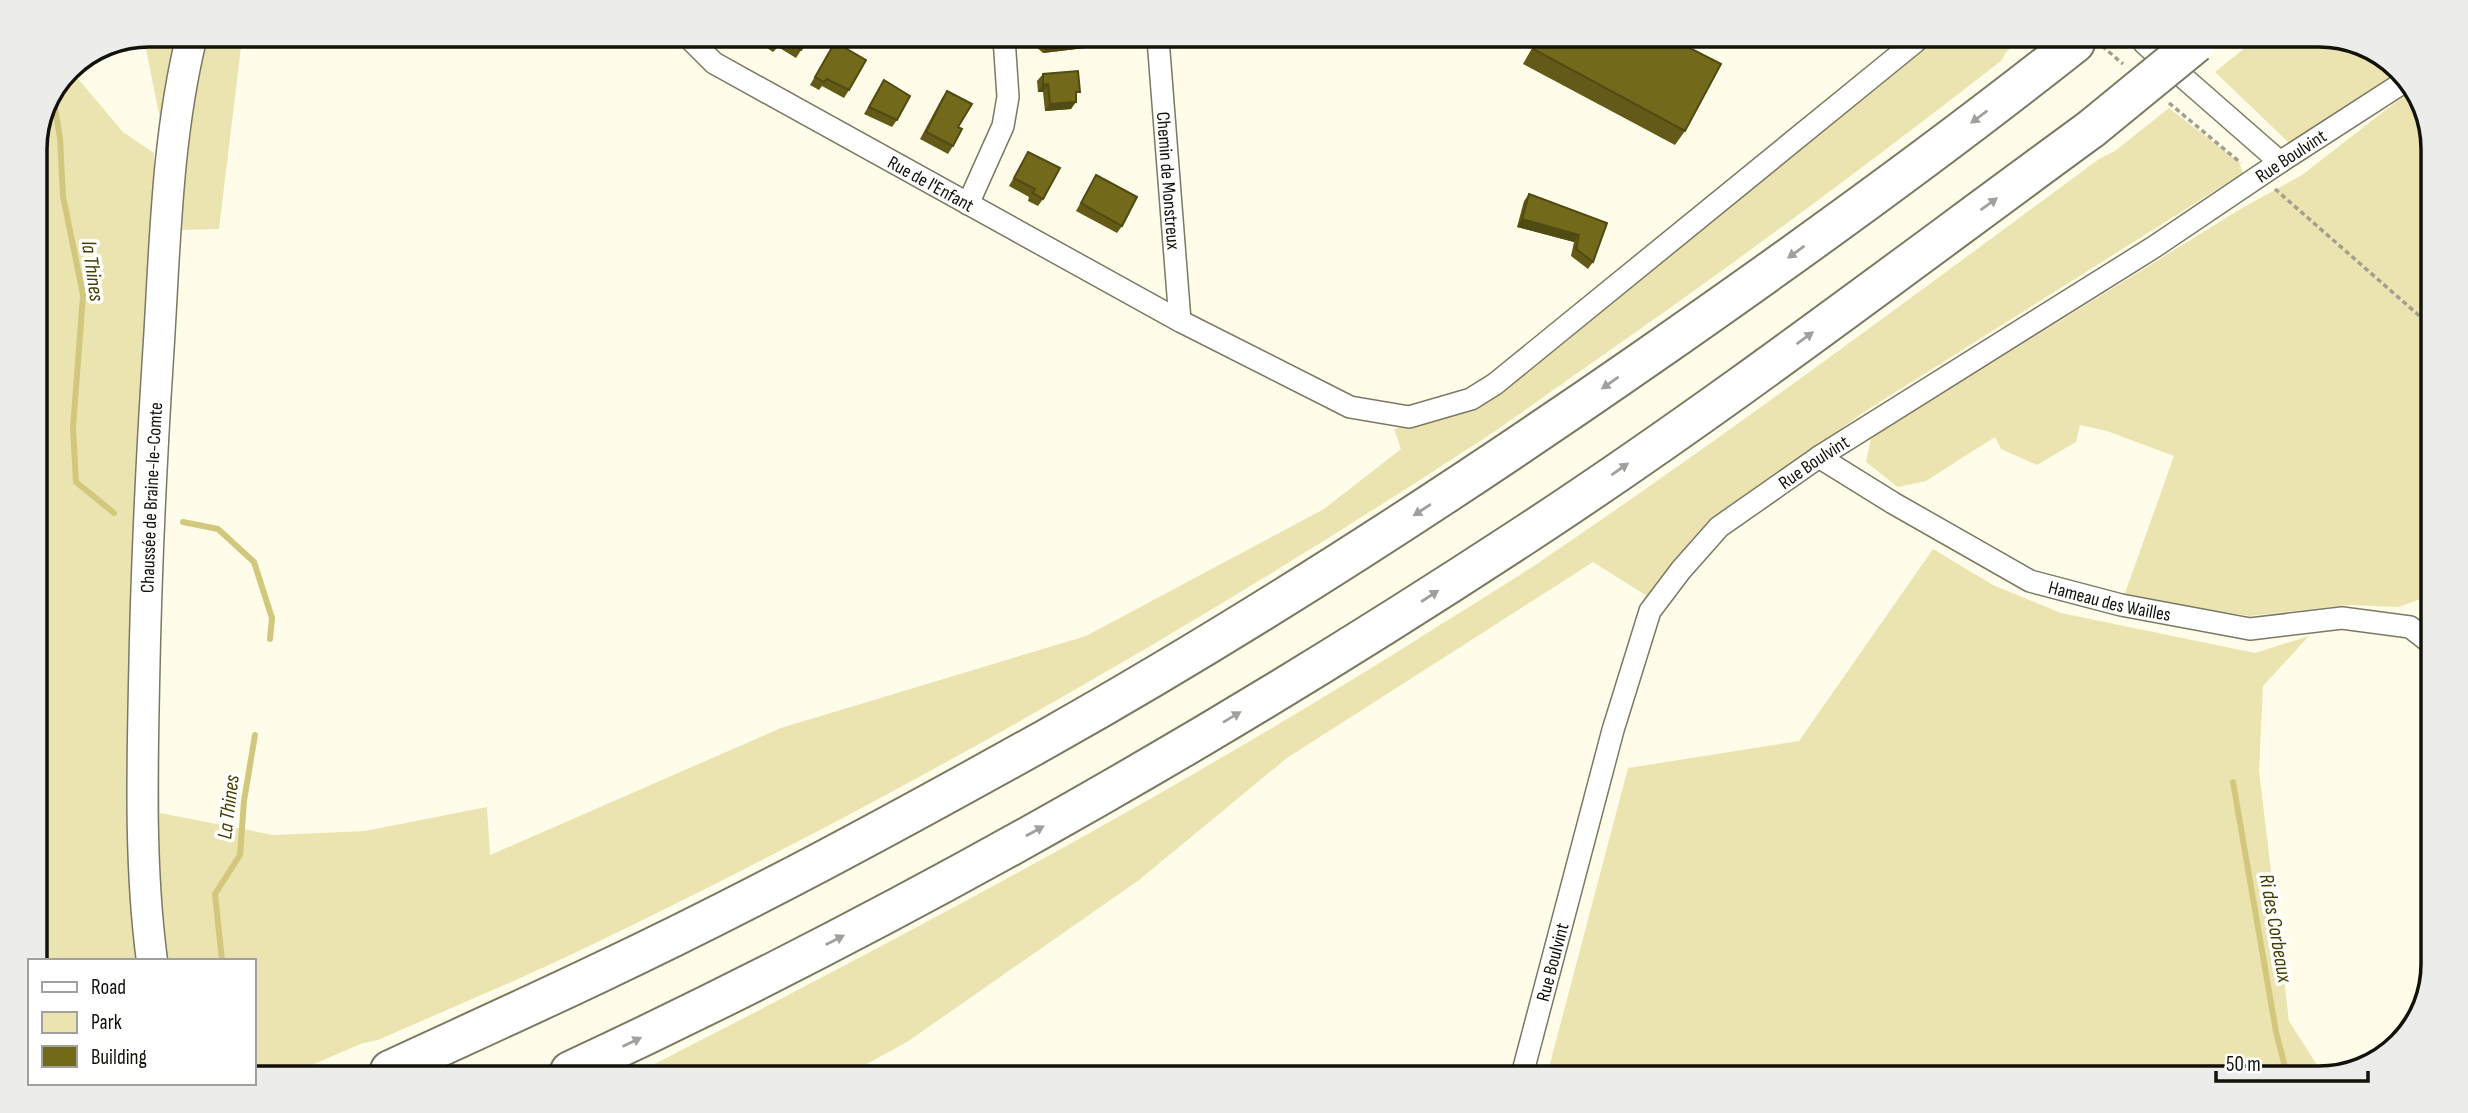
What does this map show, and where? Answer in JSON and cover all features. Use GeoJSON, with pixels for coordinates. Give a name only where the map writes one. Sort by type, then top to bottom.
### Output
{"type":"FeatureCollection","features":[{"type":"Feature","properties":{"kind":"highway"},"geometry":{"type":"LineString","coordinates":[[399,1066],[600,973],[823,860],[1047,738],[1266,610],[1482,472],[1683,332],[1896,180],[2069,47]]}},
{"type":"Feature","properties":{"kind":"highway"},"geometry":{"type":"LineString","coordinates":[[580,1066],[859,928],[1084,804],[1319,666],[1523,536],[1723,398],[2091,129],[2191,47]]}},
{"type":"Feature","properties":{"kind":"main road","name":"Chaussée de Braine-le-Comte"},"geometry":{"type":"LineString","coordinates":[[152,959],[143,827],[143,712],[150,473],[171,160],[189,47]]}},
{"type":"Feature","properties":{"kind":"street","name":"Rue de l'Enfant"},"geometry":{"type":"LineString","coordinates":[[698,47],[714,63],[1180,321],[1350,407],[1409,417],[1471,399],[1495,384],[1909,47]]}},
{"type":"Feature","properties":{"kind":"street"},"geometry":{"type":"LineString","coordinates":[[968,204],[1003,126],[1009,97],[1005,47]]}},
{"type":"Feature","properties":{"kind":"street","name":"Chemin de Monstreux"},"geometry":{"type":"LineString","coordinates":[[1159,47],[1180,321]]}},
{"type":"Feature","properties":{"kind":"street"},"geometry":{"type":"LineString","coordinates":[[2149,47],[2280,162]]}},
{"type":"Feature","properties":{"kind":"street","name":"Rue Boulvint"},"geometry":{"type":"LineString","coordinates":[[1524,1066],[1613,730],[1650,611],[1719,527],[1819,457],[2154,247],[2398,86]]}},
{"type":"Feature","properties":{"kind":"street","name":"Hameau des Wailles"},"geometry":{"type":"LineString","coordinates":[[1819,457],[2030,581],[2121,605],[2250,629],[2343,618],[2410,627],[2421,636]]}},
{"type":"Feature","properties":{"kind":"path"},"geometry":{"type":"LineString","coordinates":[[2103,47],[2126,67]]}},
{"type":"Feature","properties":{"kind":"path"},"geometry":{"type":"LineString","coordinates":[[2168,102],[2259,176],[2421,317]]}},
{"type":"Feature","properties":{"kind":"green space"},"geometry":{"type":"Polygon","coordinates":[[[146,47],[241,47],[219,229],[182,230],[146,47]]]}},
{"type":"Feature","properties":{"kind":"green space"},"geometry":{"type":"Polygon","coordinates":[[[1917,47],[2012,47],[2001,61],[1847,179],[1639,330],[1492,433],[1354,521],[1140,652],[1032,714],[811,834],[587,947],[378,1040],[363,1043],[309,1066],[256,1066],[256,959],[47,959],[47,142],[58,104],[77,78],[123,132],[154,153],[160,813],[274,835],[365,831],[487,807],[490,855],[781,728],[1086,636],[1324,509],[1401,449],[1394,429],[1465,412],[1509,382],[1917,47]]]}},
{"type":"Feature","properties":{"kind":"green space"},"geometry":{"type":"Polygon","coordinates":[[[2246,47],[2319,47],[2358,55],[2381,68],[2393,80],[2291,145],[2215,72],[2246,47]]]}},
{"type":"Feature","properties":{"kind":"green space"},"geometry":{"type":"Polygon","coordinates":[[[2405,95],[2415,116],[2421,142],[2421,599],[2399,607],[2348,605],[2250,616],[2124,596],[2174,456],[2107,431],[2080,425],[2076,442],[2037,465],[2001,449],[1995,437],[1926,481],[1898,487],[1866,462],[1871,438],[2242,208],[2302,175],[2405,95]]]}},
{"type":"Feature","properties":{"kind":"green space"},"geometry":{"type":"Polygon","coordinates":[[[2169,108],[2239,162],[2243,173],[1864,412],[1692,539],[1647,596],[1593,562],[1287,758],[1139,880],[907,1042],[863,1066],[651,1066],[1032,865],[1319,700],[1544,559],[1615,511],[2099,159],[2115,151],[2169,108]]]}},
{"type":"Feature","properties":{"kind":"green space"},"geometry":{"type":"Polygon","coordinates":[[[1933,549],[1993,585],[2061,613],[2255,653],[2309,636],[2263,686],[2259,771],[2289,1021],[2318,1066],[1549,1066],[1628,768],[1799,741],[1933,549]]]}},
{"type":"Feature","properties":{"kind":"building"},"geometry":{"type":"Polygon","coordinates":[[[832,47],[844,47],[866,60],[849,90],[827,79],[824,82],[815,77],[832,47]]]}},
{"type":"Feature","properties":{"kind":"building"},"geometry":{"type":"Polygon","coordinates":[[[1688,47],[1721,64],[1685,131],[1533,49],[1688,47]]]}},
{"type":"Feature","properties":{"kind":"building"},"geometry":{"type":"Polygon","coordinates":[[[1078,71],[1080,92],[1076,92],[1076,102],[1050,104],[1048,84],[1043,85],[1043,74],[1078,71]]]}},
{"type":"Feature","properties":{"kind":"building"},"geometry":{"type":"Polygon","coordinates":[[[884,80],[910,96],[897,120],[869,107],[884,80]]]}},
{"type":"Feature","properties":{"kind":"building"},"geometry":{"type":"Polygon","coordinates":[[[947,91],[972,104],[958,127],[962,129],[953,146],[926,132],[947,91]]]}},
{"type":"Feature","properties":{"kind":"building"},"geometry":{"type":"Polygon","coordinates":[[[1028,152],[1060,168],[1043,199],[1033,193],[1035,189],[1014,178],[1028,152]]]}},
{"type":"Feature","properties":{"kind":"building"},"geometry":{"type":"Polygon","coordinates":[[[1096,175],[1137,197],[1122,226],[1081,203],[1096,175]]]}},
{"type":"Feature","properties":{"kind":"building"},"geometry":{"type":"Polygon","coordinates":[[[1529,194],[1607,223],[1593,262],[1576,249],[1579,235],[1522,219],[1529,194]]]}},
{"type":"Feature","properties":{"kind":"waterway","name":"la Thines"},"geometry":{"type":"LineString","coordinates":[[55,111],[60,138],[63,196],[83,295],[73,428],[76,482],[114,513]]}},
{"type":"Feature","properties":{"kind":"waterway","name":"la Thines"},"geometry":{"type":"LineString","coordinates":[[183,522],[218,529],[254,562],[272,618],[270,639]]}},
{"type":"Feature","properties":{"kind":"waterway","name":"La Thines"},"geometry":{"type":"LineString","coordinates":[[222,959],[215,894],[240,855],[244,801],[255,735]]}},
{"type":"Feature","properties":{"kind":"waterway","name":"Ri des Corbeaux"},"geometry":{"type":"LineString","coordinates":[[2233,782],[2276,1032],[2285,1066]]}}]}
